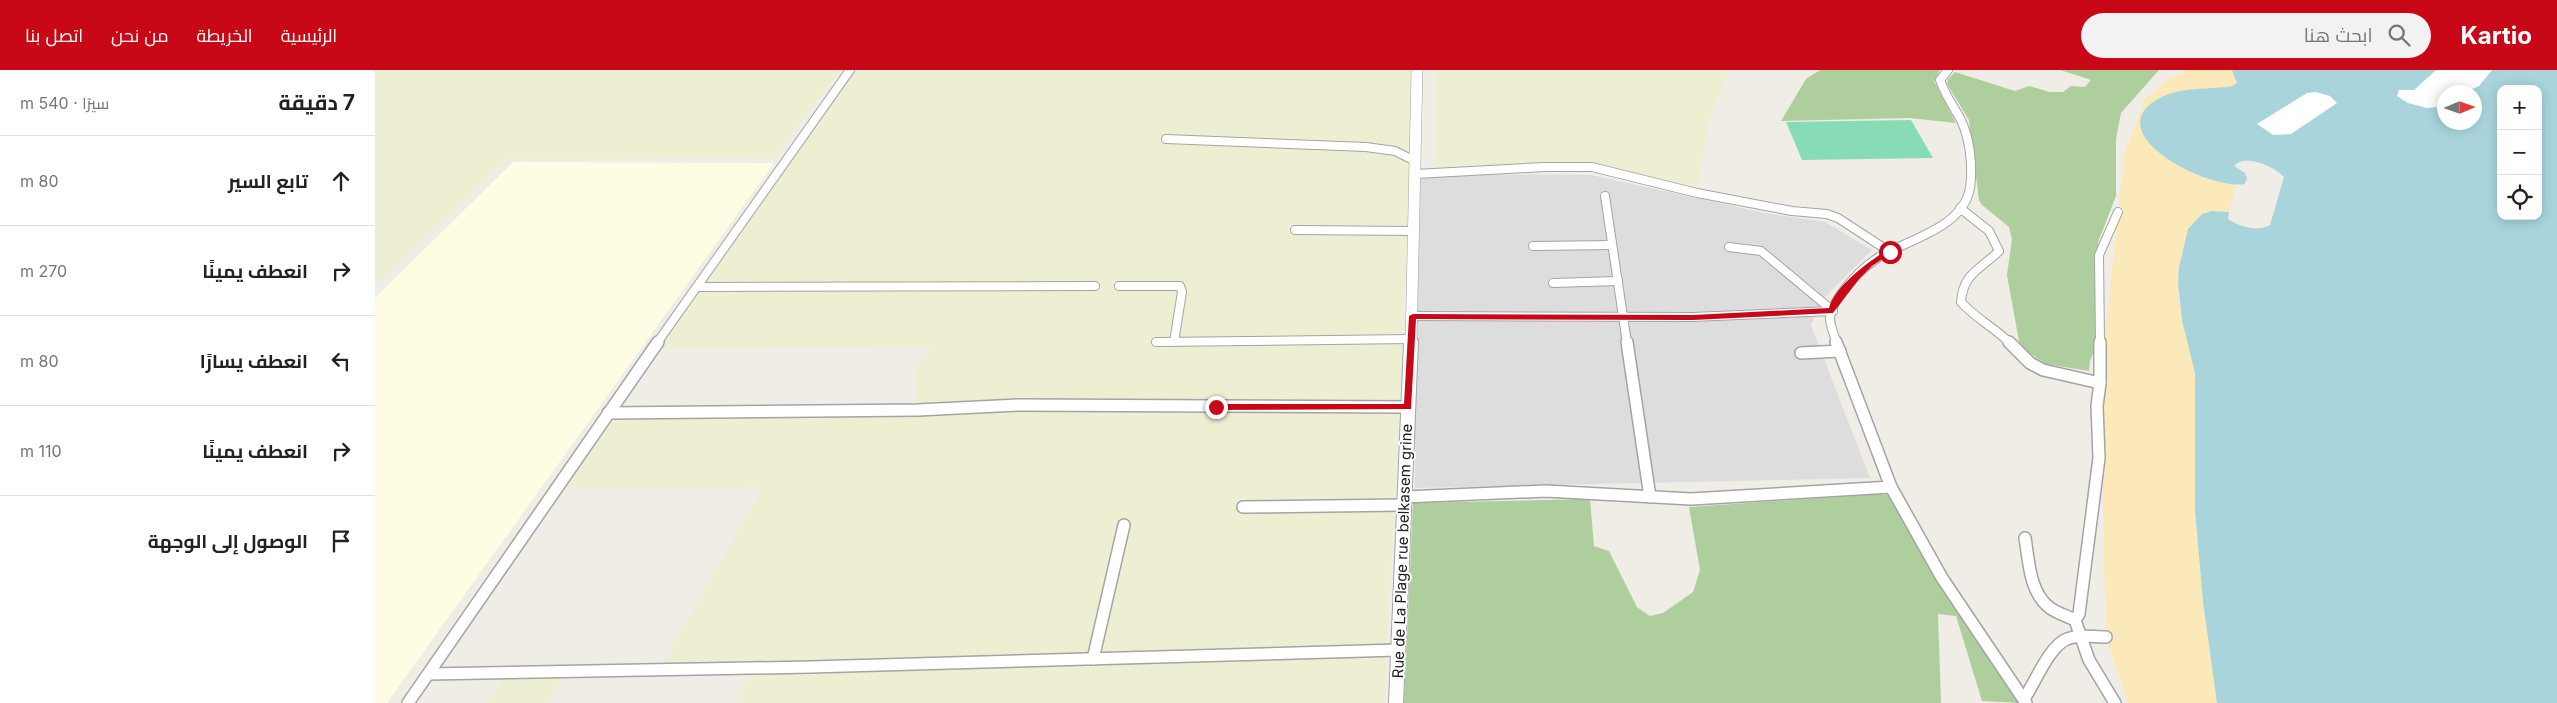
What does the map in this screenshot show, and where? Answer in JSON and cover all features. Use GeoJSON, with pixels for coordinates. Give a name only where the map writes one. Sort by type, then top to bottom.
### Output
{"type":"FeatureCollection","features":[{"type":"Feature","properties":{"kind":"street"},"geometry":{"type":"LineString","coordinates":[[408,703],[608,413],[850,70]]}},
{"type":"Feature","properties":{"kind":"street","name":"Rue de La Plage rue belkasem grine"},"geometry":{"type":"LineString","coordinates":[[1396,703],[1413,316],[1417,70]]}},
{"type":"Feature","properties":{"kind":"street"},"geometry":{"type":"LineString","coordinates":[[1948,70],[1940,80],[1943,91],[1964,123],[1967,138],[1970,180],[1966,201],[1935,228],[1869,264],[1835,303],[1830,322],[1839,351],[1891,487],[1942,578],[2025,701],[2050,657],[2064,641],[2080,637],[2105,637]]}},
{"type":"Feature","properties":{"kind":"street"},"geometry":{"type":"LineString","coordinates":[[1166,139],[1366,147],[1395,151],[1415,161]]}},
{"type":"Feature","properties":{"kind":"street"},"geometry":{"type":"LineString","coordinates":[[1415,174],[1592,167],[1697,193],[1792,211],[1827,214],[1838,218],[1890,252]]}},
{"type":"Feature","properties":{"kind":"street"},"geometry":{"type":"LineString","coordinates":[[1605,196],[1650,497]]}},
{"type":"Feature","properties":{"kind":"street"},"geometry":{"type":"LineString","coordinates":[[1960,208],[1992,232],[1998,241],[1999,251],[1988,263],[1966,276],[1963,281],[1961,302],[1967,309],[1996,329],[2030,363],[2043,370],[2100,383]]}},
{"type":"Feature","properties":{"kind":"street"},"geometry":{"type":"LineString","coordinates":[[2075,620],[2079,614],[2099,458],[2097,406],[2100,383],[2099,256],[2118,212]]}},
{"type":"Feature","properties":{"kind":"street"},"geometry":{"type":"LineString","coordinates":[[1295,230],[1413,231]]}},
{"type":"Feature","properties":{"kind":"street"},"geometry":{"type":"LineString","coordinates":[[1533,246],[1612,245]]}},
{"type":"Feature","properties":{"kind":"street"},"geometry":{"type":"LineString","coordinates":[[1729,246],[1761,251],[1833,311]]}},
{"type":"Feature","properties":{"kind":"street"},"geometry":{"type":"LineString","coordinates":[[1553,283],[1618,281]]}},
{"type":"Feature","properties":{"kind":"street"},"geometry":{"type":"LineString","coordinates":[[697,287],[1095,286]]}},
{"type":"Feature","properties":{"kind":"street"},"geometry":{"type":"LineString","coordinates":[[1119,286],[1180,286],[1182,292],[1173,342]]}},
{"type":"Feature","properties":{"kind":"street"},"geometry":{"type":"LineString","coordinates":[[1413,316],[1623,318],[1833,311]]}},
{"type":"Feature","properties":{"kind":"street"},"geometry":{"type":"LineString","coordinates":[[1156,342],[1411,339]]}},
{"type":"Feature","properties":{"kind":"street"},"geometry":{"type":"LineString","coordinates":[[1801,353],[1839,351]]}},
{"type":"Feature","properties":{"kind":"street"},"geometry":{"type":"LineString","coordinates":[[608,413],[918,410],[1018,405],[1408,407]]}},
{"type":"Feature","properties":{"kind":"street"},"geometry":{"type":"LineString","coordinates":[[1243,507],[1404,501],[1546,491],[1691,499],[1891,487]]}},
{"type":"Feature","properties":{"kind":"street"},"geometry":{"type":"LineString","coordinates":[[1093,659],[1124,525]]}},
{"type":"Feature","properties":{"kind":"street"},"geometry":{"type":"LineString","coordinates":[[2025,538],[2032,578],[2041,597],[2049,607],[2075,620],[2089,660],[2115,703]]}},
{"type":"Feature","properties":{"kind":"street"},"geometry":{"type":"LineString","coordinates":[[429,674],[1398,650]]}},
{"type":"Feature","properties":{"kind":"shaded area"},"geometry":{"type":"Polygon","coordinates":[[[513,162],[774,163],[387,703],[375,703],[375,298],[513,162]]]}},
{"type":"Feature","properties":{"kind":"shaded area"},"geometry":{"type":"Polygon","coordinates":[[[1415,174],[1591,175],[1764,213],[1825,222],[1872,250],[1823,299],[1811,325],[1870,478],[1415,488],[1415,174]]]}},
{"type":"Feature","properties":{"kind":"green space"},"geometry":{"type":"Polygon","coordinates":[[[375,70],[840,70],[774,158],[506,159],[375,286],[375,70]]]}},
{"type":"Feature","properties":{"kind":"green space"},"geometry":{"type":"Polygon","coordinates":[[[852,70],[1416,70],[1384,703],[736,703],[752,669],[659,670],[763,487],[555,490],[608,413],[918,409],[915,371],[931,346],[653,349],[852,70]]]}},
{"type":"Feature","properties":{"kind":"green space"},"geometry":{"type":"Polygon","coordinates":[[[1435,70],[1729,70],[1709,121],[1697,193],[1592,167],[1435,173],[1435,70]]]}},
{"type":"Feature","properties":{"kind":"green space"},"geometry":{"type":"Polygon","coordinates":[[[1820,70],[1940,70],[1934,81],[1956,123],[1909,118],[1781,121],[1806,79],[1820,70]]]}},
{"type":"Feature","properties":{"kind":"green space"},"geometry":{"type":"Polygon","coordinates":[[[2060,70],[2159,70],[2121,113],[2116,139],[2116,196],[2098,242],[2095,349],[2090,361],[2089,371],[2046,364],[2020,347],[2007,275],[2012,239],[2009,227],[1982,205],[1979,200],[1969,120],[1947,84],[1948,79],[1955,72],[2015,91],[2029,86],[2050,92],[2063,92],[2071,86],[2085,87],[2091,80],[2060,70]]]}},
{"type":"Feature","properties":{"kind":"green space"},"geometry":{"type":"Polygon","coordinates":[[[1911,120],[1933,158],[1802,160],[1786,122],[1911,120]]]}},
{"type":"Feature","properties":{"kind":"green space"},"geometry":{"type":"Polygon","coordinates":[[[1888,495],[1899,509],[1939,586],[2019,703],[1982,701],[1956,616],[1938,614],[1941,703],[1404,703],[1413,503],[1590,499],[1594,546],[1609,551],[1637,607],[1650,616],[1663,613],[1693,592],[1700,570],[1689,507],[1888,495]]]}},
{"type":"Feature","properties":{"kind":"green space"},"geometry":{"type":"Polygon","coordinates":[[[566,671],[549,703],[487,703],[507,672],[566,671]]]}},
{"type":"Feature","properties":{"kind":"sand"},"geometry":{"type":"Polygon","coordinates":[[[2187,70],[2232,70],[2237,83],[2225,87],[2189,90],[2158,99],[2157,151],[2175,164],[2194,174],[2236,186],[2229,212],[2212,211],[2188,229],[2179,267],[2178,296],[2195,373],[2195,510],[2203,602],[2217,703],[2128,703],[2106,637],[2100,383],[2124,155],[2145,99],[2171,78],[2187,70]]]}},
{"type":"Feature","properties":{"kind":"water"},"geometry":{"type":"Polygon","coordinates":[[[2232,70],[2557,70],[2557,703],[2217,703],[2203,602],[2195,510],[2195,373],[2182,320],[2178,283],[2179,267],[2188,229],[2202,214],[2212,211],[2229,212],[2228,219],[2243,226],[2260,228],[2270,225],[2284,177],[2274,169],[2260,163],[2245,161],[2239,162],[2234,166],[2245,173],[2247,178],[2245,184],[2228,184],[2208,179],[2165,157],[2149,143],[2141,128],[2143,113],[2158,99],[2185,90],[2232,86],[2237,83],[2232,70]]]}},
{"type":"Feature","properties":{"kind":"pier"},"geometry":{"type":"Polygon","coordinates":[[[2436,70],[2492,70],[2480,85],[2437,85],[2437,107],[2427,108],[2408,103],[2397,96],[2399,90],[2414,90],[2436,70]]]}},
{"type":"Feature","properties":{"kind":"pier"},"geometry":{"type":"Polygon","coordinates":[[[2316,92],[2330,96],[2337,103],[2291,134],[2273,135],[2257,124],[2307,93],[2316,92]]]}},
{"type":"Feature","properties":{"kind":"route"},"geometry":{"type":"LineString","coordinates":[[1216,407],[1408,407],[1413,316],[1623,318],[1833,311],[1835,303],[1856,277],[1869,264],[1890,252]]}}]}
